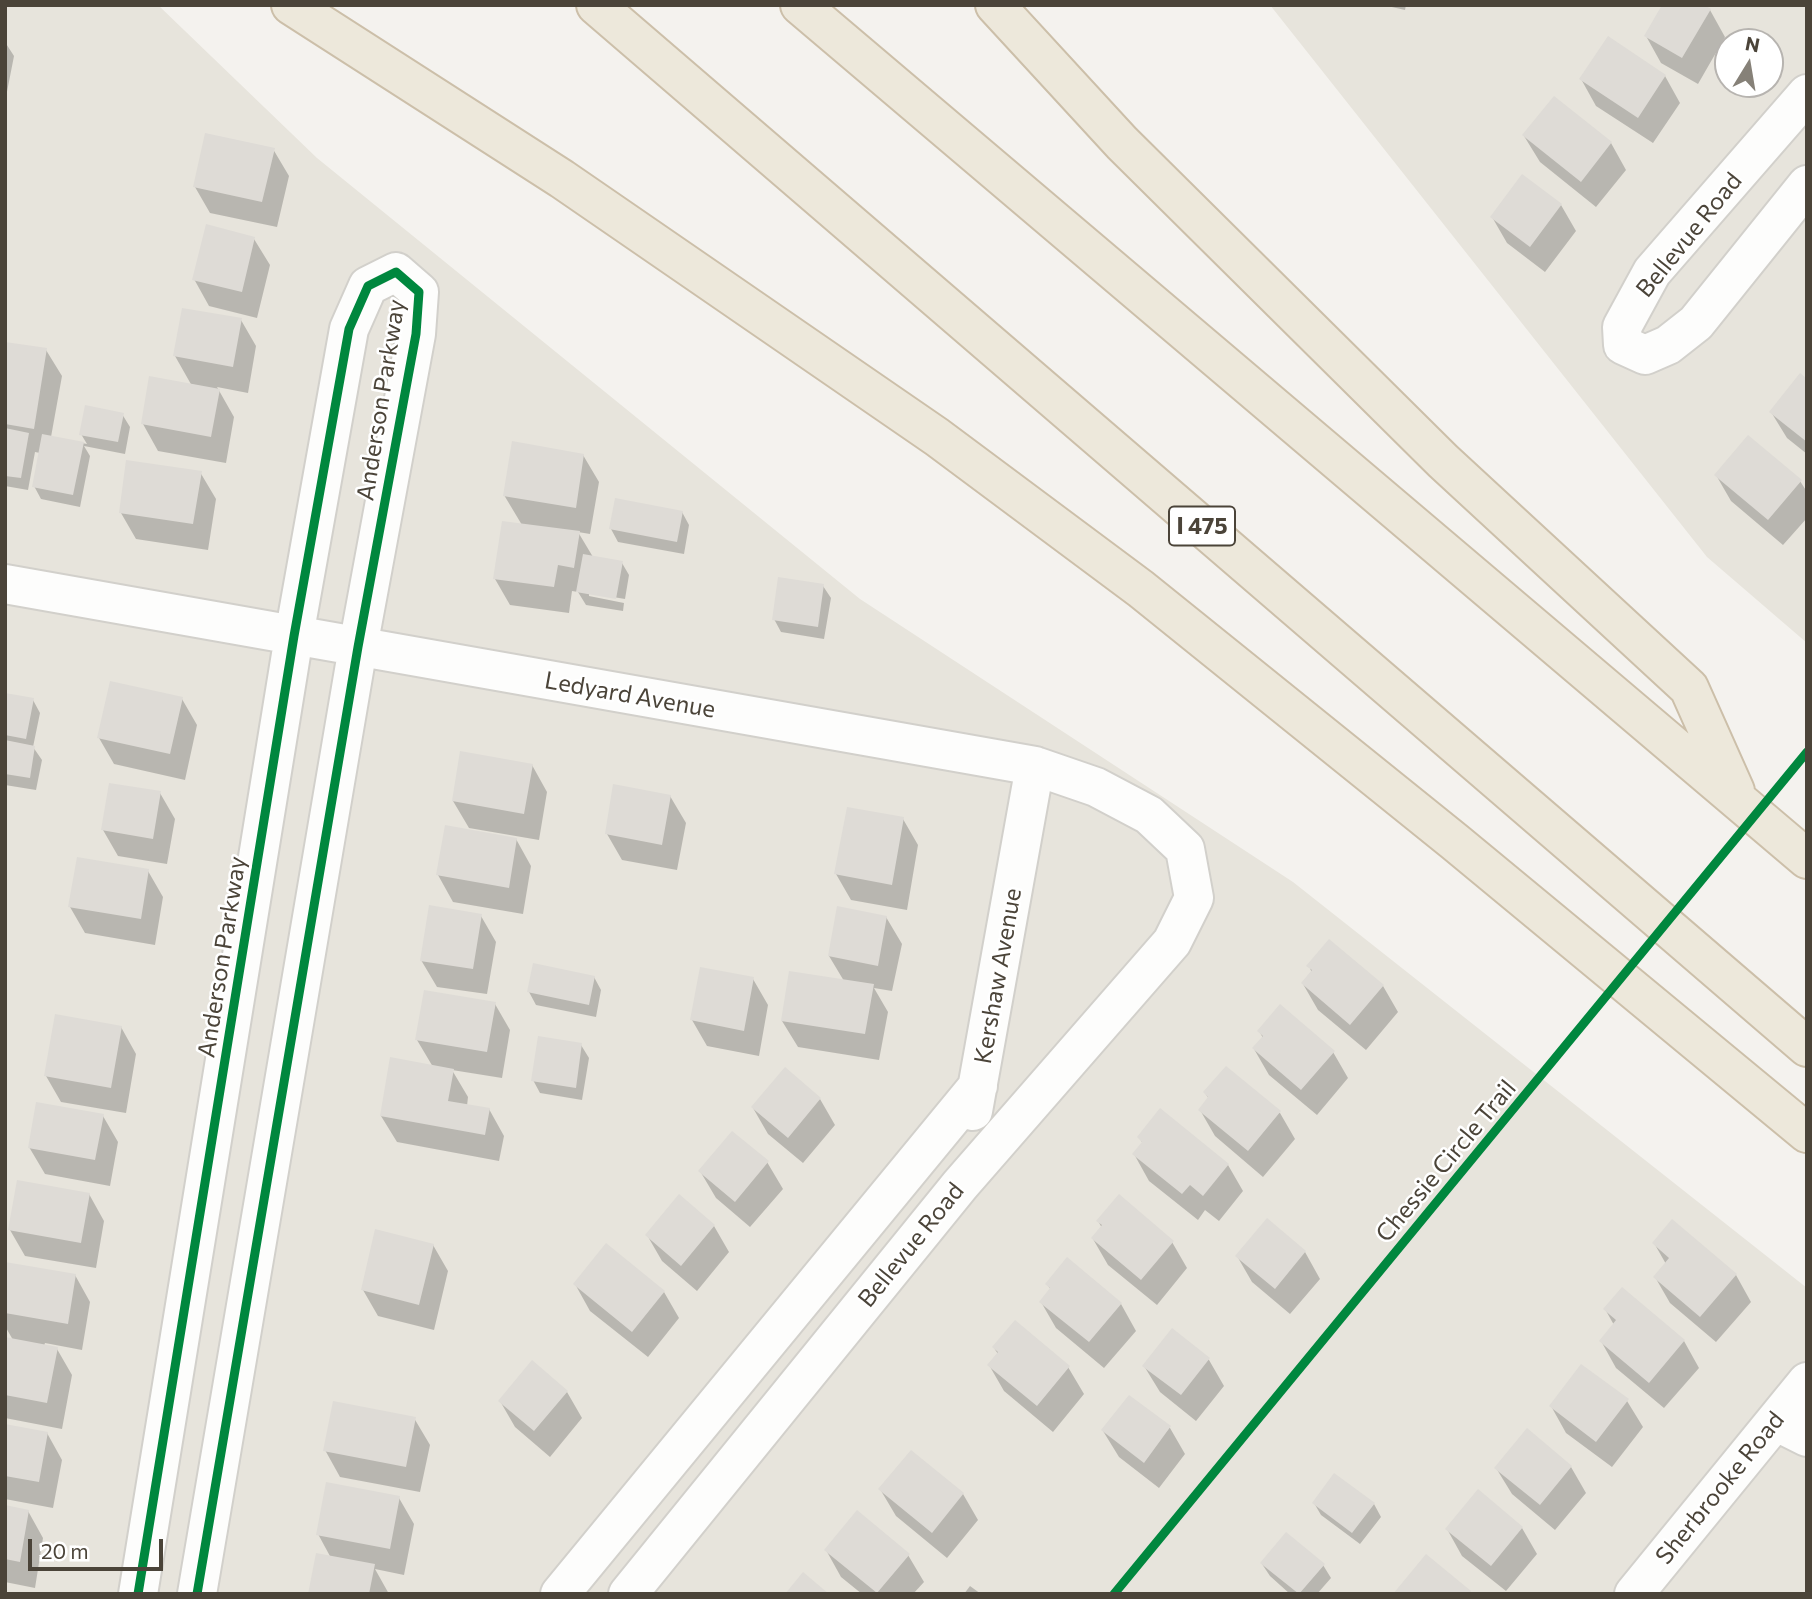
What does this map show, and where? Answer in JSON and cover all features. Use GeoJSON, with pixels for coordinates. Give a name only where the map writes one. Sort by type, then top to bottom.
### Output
{"type":"FeatureCollection","features":[{"type":"Feature","properties":{"kind":"highway"},"geometry":{"type":"LineString","coordinates":[[291,5],[562,178],[958,453],[1141,589],[1455,842],[1807,1133]]}},
{"type":"Feature","properties":{"kind":"highway","name":"I 475"},"geometry":{"type":"LineString","coordinates":[[596,5],[1807,1047]]}},
{"type":"Feature","properties":{"kind":"highway"},"geometry":{"type":"LineString","coordinates":[[800,5],[1807,859]]}},
{"type":"Feature","properties":{"kind":"highway"},"geometry":{"type":"LineString","coordinates":[[995,5],[1122,143],[1414,432],[1689,688],[1739,799]]}},
{"type":"Feature","properties":{"kind":"street","name":"Bellevue Road"},"geometry":{"type":"LineString","coordinates":[[1807,94],[1652,272],[1622,327],[1623,345],[1645,355],[1668,345],[1696,323],[1807,185]]}},
{"type":"Feature","properties":{"kind":"street","name":"Anderson Parkway"},"geometry":{"type":"LineString","coordinates":[[138,1594],[294,636],[349,329],[368,286],[396,272],[419,292],[416,334],[358,647],[197,1594]]}},
{"type":"Feature","properties":{"kind":"street","name":"Ledyard Avenue"},"geometry":{"type":"LineString","coordinates":[[5,584],[1035,766],[1096,787],[1149,815],[1185,849],[1194,898]]}},
{"type":"Feature","properties":{"kind":"street","name":"Kershaw Avenue"},"geometry":{"type":"LineString","coordinates":[[960,1185],[1035,766]]}},
{"type":"Feature","properties":{"kind":"street","name":"Bellevue Road"},"geometry":{"type":"LineString","coordinates":[[628,1594],[960,1185],[1172,942],[1194,898]]}},
{"type":"Feature","properties":{"kind":"street","name":"Bellevue Road"},"geometry":{"type":"LineString","coordinates":[[559,1594],[978,1086]]}},
{"type":"Feature","properties":{"kind":"street","name":"Sherbrooke Road"},"geometry":{"type":"LineString","coordinates":[[1634,1594],[1791,1429],[1807,1382]]}},
{"type":"Feature","properties":{"kind":"shaded area"},"geometry":{"type":"Polygon","coordinates":[[[5,5],[158,5],[317,158],[860,599],[1293,882],[1807,1288],[1807,1594],[5,1594],[5,5]]]}},
{"type":"Feature","properties":{"kind":"shaded area"},"geometry":{"type":"Polygon","coordinates":[[[1270,5],[1807,5],[1807,643],[1707,557],[1270,5]]]}},
{"type":"Feature","properties":{"kind":"building"},"geometry":{"type":"Polygon","coordinates":[[[1662,5],[1704,5],[1711,9],[1682,58],[1644,36],[1662,5]]]}},
{"type":"Feature","properties":{"kind":"building"},"geometry":{"type":"Polygon","coordinates":[[[1608,36],[1666,75],[1638,118],[1579,79],[1608,36]]]}},
{"type":"Feature","properties":{"kind":"building"},"geometry":{"type":"Polygon","coordinates":[[[1554,96],[1612,142],[1581,182],[1522,135],[1554,96]]]}},
{"type":"Feature","properties":{"kind":"building"},"geometry":{"type":"Polygon","coordinates":[[[205,133],[275,148],[262,202],[193,187],[205,133]]]}},
{"type":"Feature","properties":{"kind":"building"},"geometry":{"type":"Polygon","coordinates":[[[1522,174],[1562,204],[1530,247],[1490,217],[1522,174]]]}},
{"type":"Feature","properties":{"kind":"building"},"geometry":{"type":"Polygon","coordinates":[[[206,224],[255,237],[242,292],[192,280],[206,224]]]}},
{"type":"Feature","properties":{"kind":"building"},"geometry":{"type":"Polygon","coordinates":[[[182,308],[242,318],[233,367],[173,356],[182,308]]]}},
{"type":"Feature","properties":{"kind":"building"},"geometry":{"type":"Polygon","coordinates":[[[5,342],[47,348],[34,429],[5,424],[5,342]]]}},
{"type":"Feature","properties":{"kind":"building"},"geometry":{"type":"Polygon","coordinates":[[[1800,373],[1807,379],[1807,442],[1769,412],[1800,373]]]}},
{"type":"Feature","properties":{"kind":"building"},"geometry":{"type":"Polygon","coordinates":[[[149,376],[220,389],[211,437],[141,424],[149,376]]]}},
{"type":"Feature","properties":{"kind":"building"},"geometry":{"type":"Polygon","coordinates":[[[85,405],[124,413],[118,442],[79,435],[85,405]]]}},
{"type":"Feature","properties":{"kind":"building"},"geometry":{"type":"Polygon","coordinates":[[[5,428],[29,433],[21,478],[5,476],[5,428]]]}},
{"type":"Feature","properties":{"kind":"building"},"geometry":{"type":"Polygon","coordinates":[[[42,434],[84,442],[73,495],[32,487],[42,434]]]}},
{"type":"Feature","properties":{"kind":"building"},"geometry":{"type":"Polygon","coordinates":[[[1748,435],[1802,480],[1768,520],[1714,475],[1748,435]]]}},
{"type":"Feature","properties":{"kind":"building"},"geometry":{"type":"Polygon","coordinates":[[[512,441],[584,454],[576,508],[503,496],[512,441]]]}},
{"type":"Feature","properties":{"kind":"building"},"geometry":{"type":"Polygon","coordinates":[[[126,460],[202,471],[193,524],[119,513],[126,460]]]}},
{"type":"Feature","properties":{"kind":"building"},"geometry":{"type":"Polygon","coordinates":[[[615,498],[683,511],[677,542],[609,529],[615,498]]]}},
{"type":"Feature","properties":{"kind":"building"},"geometry":{"type":"Polygon","coordinates":[[[502,521],[580,531],[574,568],[558,565],[554,587],[493,579],[502,521]]]}},
{"type":"Feature","properties":{"kind":"building"},"geometry":{"type":"Polygon","coordinates":[[[583,554],[623,561],[616,599],[576,592],[583,554]]]}},
{"type":"Feature","properties":{"kind":"building"},"geometry":{"type":"Polygon","coordinates":[[[778,577],[824,584],[818,627],[772,620],[778,577]]]}},
{"type":"Feature","properties":{"kind":"building"},"geometry":{"type":"Polygon","coordinates":[[[110,681],[183,697],[170,754],[97,738],[110,681]]]}},
{"type":"Feature","properties":{"kind":"building"},"geometry":{"type":"Polygon","coordinates":[[[5,693],[34,698],[26,739],[5,735],[5,693]]]}},
{"type":"Feature","properties":{"kind":"building"},"geometry":{"type":"Polygon","coordinates":[[[5,740],[35,746],[30,778],[5,774],[5,740]]]}},
{"type":"Feature","properties":{"kind":"building"},"geometry":{"type":"Polygon","coordinates":[[[460,751],[533,764],[524,814],[452,801],[460,751]]]}},
{"type":"Feature","properties":{"kind":"building"},"geometry":{"type":"Polygon","coordinates":[[[109,783],[161,791],[153,839],[101,830],[109,783]]]}},
{"type":"Feature","properties":{"kind":"building"},"geometry":{"type":"Polygon","coordinates":[[[613,784],[671,795],[662,845],[605,834],[613,784]]]}},
{"type":"Feature","properties":{"kind":"building"},"geometry":{"type":"Polygon","coordinates":[[[847,807],[904,817],[892,885],[834,874],[847,807]]]}},
{"type":"Feature","properties":{"kind":"building"},"geometry":{"type":"Polygon","coordinates":[[[445,825],[517,838],[509,888],[436,875],[445,825]]]}},
{"type":"Feature","properties":{"kind":"building"},"geometry":{"type":"Polygon","coordinates":[[[77,857],[149,869],[141,919],[68,907],[77,857]]]}},
{"type":"Feature","properties":{"kind":"building"},"geometry":{"type":"Polygon","coordinates":[[[429,905],[482,914],[473,969],[420,961],[429,905]]]}},
{"type":"Feature","properties":{"kind":"building"},"geometry":{"type":"Polygon","coordinates":[[[837,906],[887,916],[878,966],[828,956],[837,906]]]}},
{"type":"Feature","properties":{"kind":"building"},"geometry":{"type":"Polygon","coordinates":[[[1329,939],[1384,985],[1350,1025],[1301,983],[1312,970],[1306,966],[1329,939]]]}},
{"type":"Feature","properties":{"kind":"building"},"geometry":{"type":"Polygon","coordinates":[[[533,963],[595,976],[589,1005],[527,992],[533,963]]]}},
{"type":"Feature","properties":{"kind":"building"},"geometry":{"type":"Polygon","coordinates":[[[700,967],[754,977],[744,1031],[690,1020],[700,967]]]}},
{"type":"Feature","properties":{"kind":"building"},"geometry":{"type":"Polygon","coordinates":[[[789,971],[874,984],[865,1034],[781,1021],[789,971]]]}},
{"type":"Feature","properties":{"kind":"building"},"geometry":{"type":"Polygon","coordinates":[[[424,990],[496,1002],[487,1052],[415,1040],[424,990]]]}},
{"type":"Feature","properties":{"kind":"building"},"geometry":{"type":"Polygon","coordinates":[[[1280,1004],[1335,1051],[1301,1090],[1252,1048],[1263,1036],[1257,1031],[1280,1004]]]}},
{"type":"Feature","properties":{"kind":"building"},"geometry":{"type":"Polygon","coordinates":[[[55,1014],[122,1026],[111,1088],[44,1076],[55,1014]]]}},
{"type":"Feature","properties":{"kind":"building"},"geometry":{"type":"Polygon","coordinates":[[[538,1036],[582,1043],[576,1088],[531,1081],[538,1036]]]}},
{"type":"Feature","properties":{"kind":"building"},"geometry":{"type":"Polygon","coordinates":[[[390,1057],[454,1069],[448,1101],[490,1108],[485,1135],[380,1116],[390,1057]]]}},
{"type":"Feature","properties":{"kind":"building"},"geometry":{"type":"Polygon","coordinates":[[[1226,1066],[1281,1111],[1248,1151],[1198,1110],[1208,1097],[1203,1092],[1226,1066]]]}},
{"type":"Feature","properties":{"kind":"building"},"geometry":{"type":"Polygon","coordinates":[[[785,1067],[821,1098],[788,1138],[751,1107],[785,1067]]]}},
{"type":"Feature","properties":{"kind":"building"},"geometry":{"type":"Polygon","coordinates":[[[36,1102],[104,1114],[95,1160],[28,1148],[36,1102]]]}},
{"type":"Feature","properties":{"kind":"building"},"geometry":{"type":"Polygon","coordinates":[[[1160,1108],[1229,1164],[1203,1196],[1190,1185],[1182,1194],[1132,1154],[1142,1142],[1137,1137],[1160,1108]]]}},
{"type":"Feature","properties":{"kind":"building"},"geometry":{"type":"Polygon","coordinates":[[[732,1131],[769,1161],[735,1202],[698,1171],[732,1131]]]}},
{"type":"Feature","properties":{"kind":"building"},"geometry":{"type":"Polygon","coordinates":[[[17,1180],[90,1193],[81,1243],[8,1230],[17,1180]]]}},
{"type":"Feature","properties":{"kind":"building"},"geometry":{"type":"Polygon","coordinates":[[[679,1194],[715,1225],[681,1266],[645,1235],[679,1194]]]}},
{"type":"Feature","properties":{"kind":"building"},"geometry":{"type":"Polygon","coordinates":[[[1119,1194],[1174,1241],[1141,1280],[1091,1238],[1102,1225],[1096,1221],[1119,1194]]]}},
{"type":"Feature","properties":{"kind":"building"},"geometry":{"type":"Polygon","coordinates":[[[1267,1218],[1306,1251],[1275,1289],[1235,1256],[1267,1218]]]}},
{"type":"Feature","properties":{"kind":"building"},"geometry":{"type":"Polygon","coordinates":[[[1672,1219],[1737,1274],[1700,1317],[1653,1277],[1669,1258],[1652,1243],[1672,1219]]]}},
{"type":"Feature","properties":{"kind":"building"},"geometry":{"type":"Polygon","coordinates":[[[375,1229],[434,1244],[419,1305],[361,1290],[375,1229]]]}},
{"type":"Feature","properties":{"kind":"building"},"geometry":{"type":"Polygon","coordinates":[[[606,1243],[665,1291],[632,1332],[573,1284],[606,1243]]]}},
{"type":"Feature","properties":{"kind":"building"},"geometry":{"type":"Polygon","coordinates":[[[1067,1257],[1122,1303],[1089,1342],[1039,1302],[1050,1288],[1045,1284],[1067,1257]]]}},
{"type":"Feature","properties":{"kind":"building"},"geometry":{"type":"Polygon","coordinates":[[[5,1262],[76,1274],[68,1324],[5,1313],[5,1262]]]}},
{"type":"Feature","properties":{"kind":"building"},"geometry":{"type":"Polygon","coordinates":[[[1622,1287],[1685,1340],[1649,1383],[1599,1341],[1616,1320],[1603,1309],[1622,1287]]]}},
{"type":"Feature","properties":{"kind":"building"},"geometry":{"type":"Polygon","coordinates":[[[1015,1320],[1070,1366],[1037,1406],[987,1365],[998,1352],[992,1347],[1015,1320]]]}},
{"type":"Feature","properties":{"kind":"building"},"geometry":{"type":"Polygon","coordinates":[[[1172,1328],[1210,1358],[1181,1395],[1142,1366],[1172,1328]]]}},
{"type":"Feature","properties":{"kind":"building"},"geometry":{"type":"Polygon","coordinates":[[[5,1337],[58,1347],[47,1403],[5,1395],[5,1337]]]}},
{"type":"Feature","properties":{"kind":"building"},"geometry":{"type":"Polygon","coordinates":[[[532,1360],[568,1391],[534,1431],[498,1401],[532,1360]]]}},
{"type":"Feature","properties":{"kind":"building"},"geometry":{"type":"Polygon","coordinates":[[[1581,1364],[1629,1399],[1596,1442],[1549,1406],[1581,1364]]]}},
{"type":"Feature","properties":{"kind":"building"},"geometry":{"type":"Polygon","coordinates":[[[1129,1395],[1171,1426],[1144,1463],[1101,1430],[1129,1395]]]}},
{"type":"Feature","properties":{"kind":"building"},"geometry":{"type":"Polygon","coordinates":[[[333,1401],[416,1417],[406,1467],[323,1451],[333,1401]]]}},
{"type":"Feature","properties":{"kind":"building"},"geometry":{"type":"Polygon","coordinates":[[[5,1424],[48,1432],[39,1482],[5,1476],[5,1424]]]}},
{"type":"Feature","properties":{"kind":"building"},"geometry":{"type":"Polygon","coordinates":[[[1527,1428],[1572,1466],[1540,1505],[1494,1468],[1527,1428]]]}},
{"type":"Feature","properties":{"kind":"building"},"geometry":{"type":"Polygon","coordinates":[[[911,1450],[964,1493],[932,1533],[878,1489],[911,1450]]]}},
{"type":"Feature","properties":{"kind":"building"},"geometry":{"type":"Polygon","coordinates":[[[1334,1473],[1375,1503],[1352,1533],[1312,1503],[1334,1473]]]}},
{"type":"Feature","properties":{"kind":"building"},"geometry":{"type":"Polygon","coordinates":[[[326,1482],[400,1496],[390,1549],[316,1535],[326,1482]]]}},
{"type":"Feature","properties":{"kind":"building"},"geometry":{"type":"Polygon","coordinates":[[[1478,1489],[1523,1527],[1491,1566],[1445,1529],[1478,1489]]]}},
{"type":"Feature","properties":{"kind":"building"},"geometry":{"type":"Polygon","coordinates":[[[5,1505],[29,1510],[20,1562],[5,1559],[5,1505]]]}},
{"type":"Feature","properties":{"kind":"building"},"geometry":{"type":"Polygon","coordinates":[[[857,1510],[910,1554],[877,1593],[824,1550],[857,1510]]]}},
{"type":"Feature","properties":{"kind":"building"},"geometry":{"type":"Polygon","coordinates":[[[1286,1532],[1325,1564],[1299,1594],[1260,1563],[1286,1532]]]}},
{"type":"Feature","properties":{"kind":"building"},"geometry":{"type":"Polygon","coordinates":[[[316,1553],[375,1564],[369,1594],[308,1594],[316,1553]]]}},
{"type":"Feature","properties":{"kind":"building"},"geometry":{"type":"Polygon","coordinates":[[[1426,1554],[1471,1591],[1469,1594],[1393,1594],[1426,1554]]]}},
{"type":"Feature","properties":{"kind":"building"},"geometry":{"type":"Polygon","coordinates":[[[803,1572],[829,1594],[785,1594],[803,1572]]]}},
{"type":"Feature","properties":{"kind":"cycle path"},"geometry":{"type":"LineString","coordinates":[[138,1594],[294,636],[349,329],[368,286],[396,272],[419,292],[416,334],[358,647],[197,1594]]}},
{"type":"Feature","properties":{"kind":"cycle path","name":"Chessie Circle Trail"},"geometry":{"type":"LineString","coordinates":[[1114,1594],[1807,752]]}}]}
